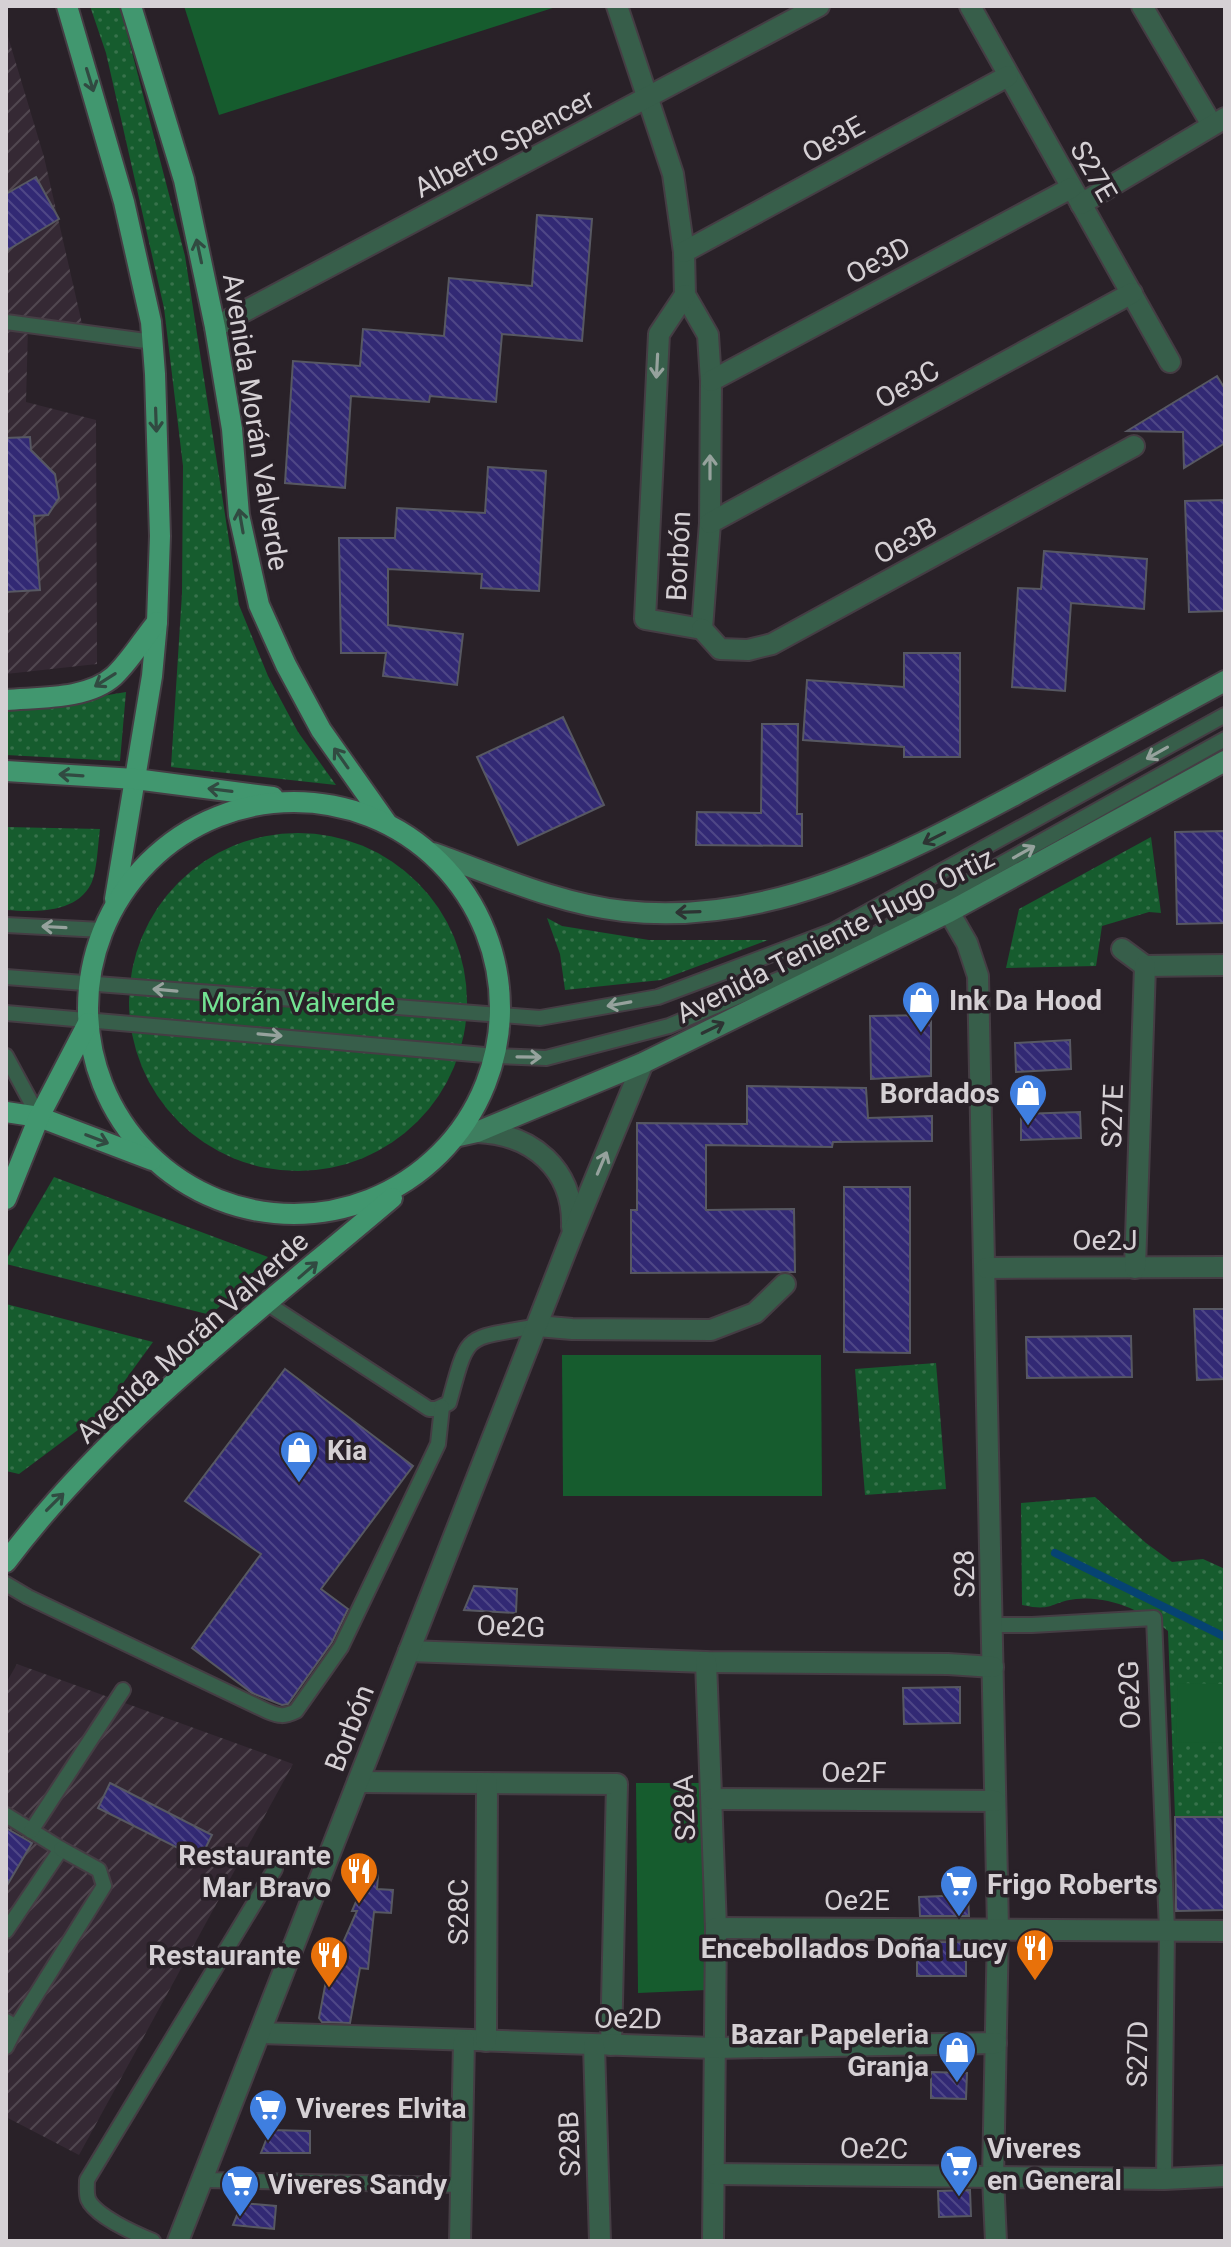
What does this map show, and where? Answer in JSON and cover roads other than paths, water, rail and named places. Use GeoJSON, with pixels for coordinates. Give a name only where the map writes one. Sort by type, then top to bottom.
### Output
{"type":"FeatureCollection","features":[{"type":"Feature","properties":{"kind":"main road"},"geometry":{"type":"LineString","coordinates":[[67,6],[124,202],[153,342],[160,536],[157,622],[152,676],[115,903]]}},
{"type":"Feature","properties":{"kind":"main road","name":"Avenida Morán Valverde"},"geometry":{"type":"LineString","coordinates":[[131,6],[184,180],[215,327],[232,429],[239,515],[259,605],[286,665],[316,720],[386,822]]}},
{"type":"Feature","properties":{"kind":"main road"},"geometry":{"type":"LineString","coordinates":[[6,700],[72,693],[102,684],[115,675],[157,622]]}},
{"type":"Feature","properties":{"kind":"main road","name":"Avenida Teniente Hugo Ortiz"},"geometry":{"type":"LineString","coordinates":[[433,853],[577,904],[668,913],[711,912],[755,905],[839,881],[928,841],[1225,681]]}},
{"type":"Feature","properties":{"kind":"main road","name":"Avenida Teniente Hugo Ortiz"},"geometry":{"type":"LineString","coordinates":[[468,1134],[643,1063],[949,912],[1225,761]]}},
{"type":"Feature","properties":{"kind":"main road"},"geometry":{"type":"LineString","coordinates":[[6,771],[135,779],[325,803],[386,822],[433,853],[473,905],[495,959],[501,1017],[496,1056],[468,1134],[429,1167],[379,1198],[321,1214],[262,1213],[205,1195],[155,1162],[39,1117],[6,1112]]}},
{"type":"Feature","properties":{"kind":"main road"},"geometry":{"type":"LineString","coordinates":[[155,1162],[121,1122],[98,1074],[88,1021],[88,984],[102,930],[115,903],[153,855],[204,820],[263,803],[325,803]]}},
{"type":"Feature","properties":{"kind":"main road"},"geometry":{"type":"LineString","coordinates":[[6,1199],[39,1117],[88,1021]]}},
{"type":"Feature","properties":{"kind":"main road","name":"Avenida Morán Valverde"},"geometry":{"type":"LineString","coordinates":[[6,1562],[42,1514],[150,1404],[429,1167]]}},
{"type":"Feature","properties":{"kind":"street","name":"Borbón"},"geometry":{"type":"LineString","coordinates":[[617,6],[673,174],[684,252],[685,295],[708,335],[711,381],[710,523],[702,629],[645,619],[659,334],[685,295]]}},
{"type":"Feature","properties":{"kind":"street","name":"Alberto Spencer"},"geometry":{"type":"LineString","coordinates":[[215,327],[819,6]]}},
{"type":"Feature","properties":{"kind":"street","name":"S27E"},"geometry":{"type":"LineString","coordinates":[[970,6],[1170,362]]}},
{"type":"Feature","properties":{"kind":"street"},"geometry":{"type":"LineString","coordinates":[[1142,6],[1219,121]]}},
{"type":"Feature","properties":{"kind":"street","name":"Oe3E"},"geometry":{"type":"LineString","coordinates":[[684,252],[1008,76]]}},
{"type":"Feature","properties":{"kind":"street","name":"Oe3D"},"geometry":{"type":"LineString","coordinates":[[711,381],[1219,121]]}},
{"type":"Feature","properties":{"kind":"street","name":"Oe3C"},"geometry":{"type":"LineString","coordinates":[[710,523],[1132,293]]}},
{"type":"Feature","properties":{"kind":"street","name":"Oe3B"},"geometry":{"type":"LineString","coordinates":[[702,629],[720,649],[748,650],[772,644],[1134,446]]}},
{"type":"Feature","properties":{"kind":"street","name":"S28"},"geometry":{"type":"LineString","coordinates":[[949,912],[967,943],[978,976],[998,1929],[993,2178],[996,2241]]}},
{"type":"Feature","properties":{"kind":"street"},"geometry":{"type":"LineString","coordinates":[[1122,949],[1145,966],[1225,965]]}},
{"type":"Feature","properties":{"kind":"street","name":"S27E"},"geometry":{"type":"LineString","coordinates":[[1135,1268],[1145,966]]}},
{"type":"Feature","properties":{"kind":"street","name":"Borbón"},"geometry":{"type":"LineString","coordinates":[[178,2241],[572,1235],[643,1063]]}},
{"type":"Feature","properties":{"kind":"street","name":"Borbón"},"geometry":{"type":"LineString","coordinates":[[468,1134],[514,1138],[547,1159],[560,1175],[569,1194],[573,1214],[572,1235]]}},
{"type":"Feature","properties":{"kind":"street","name":"Oe2J"},"geometry":{"type":"LineString","coordinates":[[986,1268],[1225,1267]]}},
{"type":"Feature","properties":{"kind":"street"},"geometry":{"type":"LineString","coordinates":[[537,1326],[711,1330],[755,1313],[785,1284]]}},
{"type":"Feature","properties":{"kind":"street","name":"Oe2G"},"geometry":{"type":"LineString","coordinates":[[409,1651],[706,1662]]}},
{"type":"Feature","properties":{"kind":"street"},"geometry":{"type":"LineString","coordinates":[[706,1662],[993,1667]]}},
{"type":"Feature","properties":{"kind":"street","name":"S28A"},"geometry":{"type":"LineString","coordinates":[[706,1662],[716,1928],[713,2241]]}},
{"type":"Feature","properties":{"kind":"street"},"geometry":{"type":"LineString","coordinates":[[358,1782],[487,1783]]}},
{"type":"Feature","properties":{"kind":"street","name":"S28B"},"geometry":{"type":"LineString","coordinates":[[487,1783],[617,1784],[603,2046],[600,2241]]}},
{"type":"Feature","properties":{"kind":"street","name":"S28C"},"geometry":{"type":"LineString","coordinates":[[486,2041],[487,1783]]}},
{"type":"Feature","properties":{"kind":"street","name":"Oe2F"},"geometry":{"type":"LineString","coordinates":[[712,1799],[995,1801]]}},
{"type":"Feature","properties":{"kind":"street","name":"Oe2E"},"geometry":{"type":"LineString","coordinates":[[716,1928],[1225,1931]]}},
{"type":"Feature","properties":{"kind":"street","name":"Oe2D"},"geometry":{"type":"LineString","coordinates":[[260,2033],[714,2048],[996,2043]]}},
{"type":"Feature","properties":{"kind":"street"},"geometry":{"type":"LineString","coordinates":[[460,2241],[464,2041]]}},
{"type":"Feature","properties":{"kind":"street","name":"Oe2C"},"geometry":{"type":"LineString","coordinates":[[715,2174],[1164,2179],[1225,2176]]}},
{"type":"Feature","properties":{"kind":"lane"},"geometry":{"type":"LineString","coordinates":[[6,322],[153,342]]}},
{"type":"Feature","properties":{"kind":"lane"},"geometry":{"type":"LineString","coordinates":[[6,977],[501,1017],[540,1018],[658,997],[833,931],[1225,715]]}},
{"type":"Feature","properties":{"kind":"lane"},"geometry":{"type":"LineString","coordinates":[[6,1013],[546,1058],[669,1026],[845,951],[1225,739]]}},
{"type":"Feature","properties":{"kind":"lane"},"geometry":{"type":"LineString","coordinates":[[6,925],[102,930]]}},
{"type":"Feature","properties":{"kind":"lane"},"geometry":{"type":"LineString","coordinates":[[6,1056],[39,1117]]}},
{"type":"Feature","properties":{"kind":"lane"},"geometry":{"type":"LineString","coordinates":[[268,1304],[429,1409],[449,1403],[463,1352],[470,1342],[479,1336],[537,1326]]}},
{"type":"Feature","properties":{"kind":"lane"},"geometry":{"type":"LineString","coordinates":[[6,1584],[267,1711],[287,1715],[296,1711],[341,1647],[438,1444],[442,1407]]}},
{"type":"Feature","properties":{"kind":"lane","name":"Oe2G"},"geometry":{"type":"LineString","coordinates":[[993,1625],[1154,1618],[1167,1930]]}},
{"type":"Feature","properties":{"kind":"lane"},"geometry":{"type":"LineString","coordinates":[[31,1831],[123,1690]]}},
{"type":"Feature","properties":{"kind":"lane"},"geometry":{"type":"LineString","coordinates":[[6,1815],[99,1870],[104,1886],[11,2024],[6,2047]]}},
{"type":"Feature","properties":{"kind":"lane"},"geometry":{"type":"LineString","coordinates":[[6,1931],[61,1849]]}},
{"type":"Feature","properties":{"kind":"lane"},"geometry":{"type":"LineString","coordinates":[[153,2241],[96,2209],[89,2201],[87,2180],[275,1869]]}},
{"type":"Feature","properties":{"kind":"lane","name":"S27D"},"geometry":{"type":"LineString","coordinates":[[1164,2179],[1167,1930]]}},
{"type":"Feature","properties":{"kind":"lane"},"geometry":{"type":"LineString","coordinates":[[202,2180],[461,2185]]}},
{"type":"Feature","properties":{"kind":"waterway"},"geometry":{"type":"LineString","coordinates":[[1055,1553],[1225,1637]]}},
{"type":"Feature","properties":{"kind":"place","name":"Ink Da Hood"},"geometry":{"type":"Point","coordinates":[921,1034]}},
{"type":"Feature","properties":{"kind":"place","name":"Bordados"},"geometry":{"type":"Point","coordinates":[1028,1127]}},
{"type":"Feature","properties":{"kind":"place","name":"Kia"},"geometry":{"type":"Point","coordinates":[299,1484]}},
{"type":"Feature","properties":{"kind":"place","name":"Restaurante Mar Bravo"},"geometry":{"type":"Point","coordinates":[359,1905]}},
{"type":"Feature","properties":{"kind":"place","name":"Frigo Roberts"},"geometry":{"type":"Point","coordinates":[959,1918]}},
{"type":"Feature","properties":{"kind":"place","name":"Encebollados Doña Lucy"},"geometry":{"type":"Point","coordinates":[1035,1982]}},
{"type":"Feature","properties":{"kind":"place","name":"Restaurante"},"geometry":{"type":"Point","coordinates":[329,1989]}},
{"type":"Feature","properties":{"kind":"place","name":"Bazar Papeleria Granja"},"geometry":{"type":"Point","coordinates":[957,2084]}},
{"type":"Feature","properties":{"kind":"place","name":"Viveres Elvita"},"geometry":{"type":"Point","coordinates":[268,2142]}},
{"type":"Feature","properties":{"kind":"place","name":"Viveres en General"},"geometry":{"type":"Point","coordinates":[959,2198]}},
{"type":"Feature","properties":{"kind":"place","name":"Viveres Sandy"},"geometry":{"type":"Point","coordinates":[240,2218]}},
{"type":"Feature","properties":{"kind":"park label","name":"Morán Valverde"},"geometry":{"type":"Point","coordinates":[298,1002]}}]}
